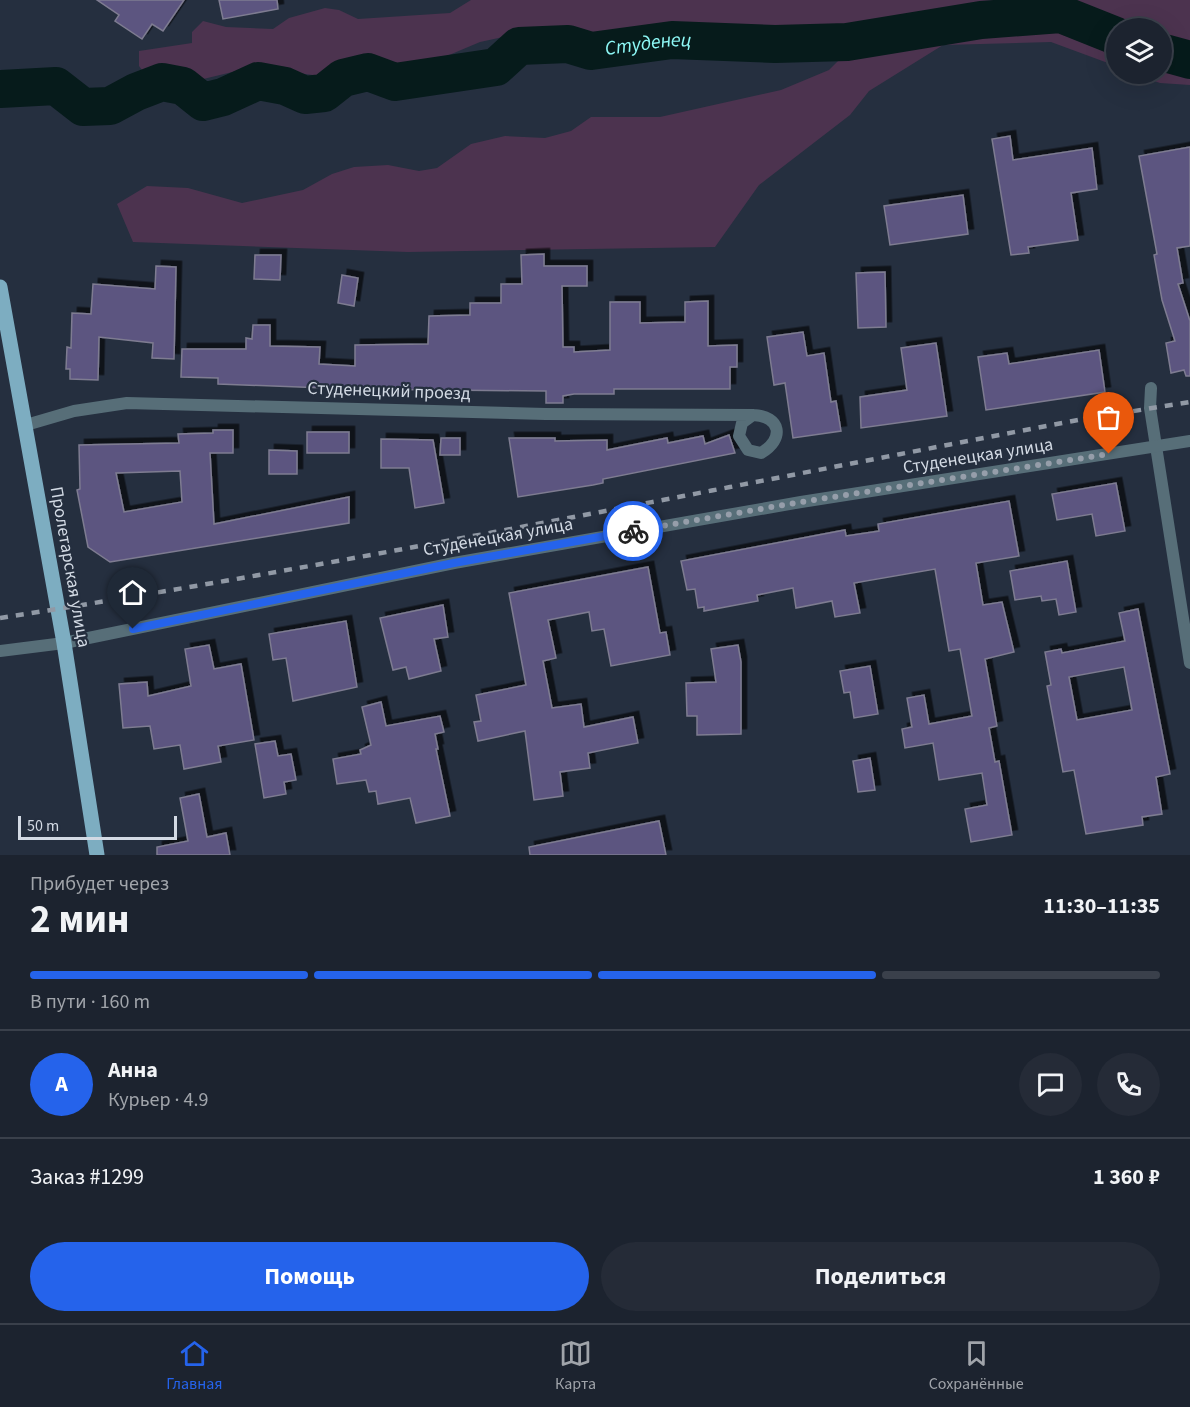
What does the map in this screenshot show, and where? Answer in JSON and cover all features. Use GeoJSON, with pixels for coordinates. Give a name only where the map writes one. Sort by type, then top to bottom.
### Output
{"type":"FeatureCollection","features":[{"type":"Feature","properties":{"kind":"main road","name":"Пролетарская улица"},"geometry":{"type":"LineString","coordinates":[[0,287],[64,643],[97,855]]}},
{"type":"Feature","properties":{"kind":"street"},"geometry":{"type":"LineString","coordinates":[[1151,388],[1150,408],[1190,663]]}},
{"type":"Feature","properties":{"kind":"street","name":"Студенецкий проезд"},"geometry":{"type":"LineString","coordinates":[[26,425],[74,411],[127,403],[546,414],[753,415]]}},
{"type":"Feature","properties":{"kind":"street","name":"Студенецкая улица"},"geometry":{"type":"LineString","coordinates":[[0,651],[64,643],[454,563],[801,502],[1190,441]]}},
{"type":"Feature","properties":{"kind":"shaded area"},"geometry":{"type":"Polygon","coordinates":[[[471,0],[1190,0],[1190,85],[1172,84],[1172,18],[1106,18],[1106,62],[1051,42],[943,45],[869,91],[850,115],[759,185],[715,247],[408,252],[133,242],[117,204],[147,186],[188,188],[242,203],[303,190],[332,174],[354,167],[388,165],[419,171],[437,168],[471,144],[505,136],[545,138],[571,131],[591,117],[660,117],[781,90],[829,70],[849,50],[841,35],[825,28],[616,37],[526,32],[480,42],[442,58],[328,77],[253,67],[195,81],[148,78],[139,66],[139,51],[192,43],[192,32],[203,21],[226,27],[273,29],[289,18],[325,8],[339,10],[358,19],[450,13],[471,0]]]}},
{"type":"Feature","properties":{"kind":"building"},"geometry":{"type":"Polygon","coordinates":[[[97,0],[184,0],[163,31],[152,24],[142,39],[115,21],[119,15],[97,0]]]}},
{"type":"Feature","properties":{"kind":"building"},"geometry":{"type":"Polygon","coordinates":[[[219,0],[277,0],[278,9],[223,19],[219,0]]]}},
{"type":"Feature","properties":{"kind":"building"},"geometry":{"type":"Polygon","coordinates":[[[1010,136],[1013,160],[1092,148],[1097,189],[1071,193],[1078,240],[1028,247],[1029,253],[1011,255],[992,139],[1010,136]]]}},
{"type":"Feature","properties":{"kind":"building"},"geometry":{"type":"Polygon","coordinates":[[[1190,147],[1190,246],[1177,248],[1183,283],[1178,284],[1190,321],[1190,376],[1186,376],[1184,370],[1171,373],[1166,343],[1175,341],[1162,300],[1154,255],[1157,254],[1139,156],[1190,147]]]}},
{"type":"Feature","properties":{"kind":"building"},"geometry":{"type":"Polygon","coordinates":[[[963,195],[968,234],[890,245],[884,206],[963,195]]]}},
{"type":"Feature","properties":{"kind":"building"},"geometry":{"type":"Polygon","coordinates":[[[544,254],[544,266],[587,266],[587,286],[562,286],[563,347],[574,347],[574,352],[610,350],[610,302],[640,302],[640,323],[685,322],[685,302],[708,301],[708,346],[737,345],[737,367],[730,367],[730,389],[614,389],[614,394],[574,394],[563,396],[563,403],[546,403],[546,391],[351,389],[218,384],[218,378],[181,377],[182,349],[246,349],[246,338],[252,339],[253,325],[270,325],[270,346],[320,347],[319,364],[355,366],[355,345],[428,344],[429,316],[470,315],[470,303],[501,303],[501,284],[522,284],[521,255],[544,254]]]}},
{"type":"Feature","properties":{"kind":"building"},"geometry":{"type":"Polygon","coordinates":[[[255,255],[281,255],[280,280],[254,279],[255,255]]]}},
{"type":"Feature","properties":{"kind":"building"},"geometry":{"type":"Polygon","coordinates":[[[156,266],[176,267],[174,359],[152,358],[153,343],[99,337],[98,380],[70,379],[70,369],[66,369],[67,347],[71,348],[72,313],[91,314],[93,284],[155,289],[156,266]]]}},
{"type":"Feature","properties":{"kind":"building"},"geometry":{"type":"Polygon","coordinates":[[[885,272],[886,327],[858,328],[856,273],[885,272]]]}},
{"type":"Feature","properties":{"kind":"building"},"geometry":{"type":"Polygon","coordinates":[[[342,275],[358,278],[354,306],[338,303],[342,275]]]}},
{"type":"Feature","properties":{"kind":"building"},"geometry":{"type":"Polygon","coordinates":[[[803,332],[807,356],[824,353],[831,402],[836,401],[841,431],[793,438],[785,383],[774,385],[767,337],[803,332]]]}},
{"type":"Feature","properties":{"kind":"building"},"geometry":{"type":"Polygon","coordinates":[[[936,343],[947,416],[861,428],[860,397],[907,390],[901,348],[936,343]]]}},
{"type":"Feature","properties":{"kind":"building"},"geometry":{"type":"Polygon","coordinates":[[[1099,350],[1105,392],[986,410],[978,357],[1007,353],[1009,364],[1099,350]]]}},
{"type":"Feature","properties":{"kind":"building"},"geometry":{"type":"Polygon","coordinates":[[[213,430],[233,430],[233,453],[210,453],[214,524],[349,497],[349,523],[110,562],[88,547],[77,490],[80,489],[79,445],[179,443],[178,434],[213,433],[213,430]],[[180,471],[116,473],[124,512],[182,502],[180,471]]]}},
{"type":"Feature","properties":{"kind":"building"},"geometry":{"type":"Polygon","coordinates":[[[307,432],[349,432],[349,453],[307,453],[307,432]]]}},
{"type":"Feature","properties":{"kind":"building"},"geometry":{"type":"Polygon","coordinates":[[[729,435],[735,453],[603,479],[603,483],[518,497],[509,438],[555,438],[555,441],[607,440],[607,450],[667,438],[668,443],[703,436],[705,444],[729,435]]]}},
{"type":"Feature","properties":{"kind":"building"},"geometry":{"type":"Polygon","coordinates":[[[441,438],[460,438],[460,455],[440,455],[441,438]]]}},
{"type":"Feature","properties":{"kind":"building"},"geometry":{"type":"Polygon","coordinates":[[[381,439],[433,440],[444,503],[415,508],[409,468],[381,468],[381,439]]]}},
{"type":"Feature","properties":{"kind":"building"},"geometry":{"type":"Polygon","coordinates":[[[269,450],[297,451],[297,474],[269,474],[269,450]]]}},
{"type":"Feature","properties":{"kind":"building"},"geometry":{"type":"Polygon","coordinates":[[[1116,483],[1125,531],[1096,536],[1092,514],[1057,520],[1052,494],[1116,483]]]}},
{"type":"Feature","properties":{"kind":"building"},"geometry":{"type":"Polygon","coordinates":[[[1009,501],[1019,556],[976,563],[983,605],[1002,602],[1014,652],[985,659],[997,726],[989,728],[995,762],[999,761],[1012,835],[971,842],[965,809],[987,805],[982,773],[939,780],[933,743],[905,748],[902,729],[912,727],[907,698],[924,695],[929,724],[972,716],[960,649],[949,651],[935,569],[854,583],[860,613],[835,617],[832,601],[796,608],[793,588],[757,595],[758,601],[704,611],[704,607],[698,608],[695,589],[687,590],[681,561],[845,530],[846,536],[879,531],[878,524],[1009,501]]]}},
{"type":"Feature","properties":{"kind":"building"},"geometry":{"type":"Polygon","coordinates":[[[1067,561],[1076,612],[1059,615],[1056,599],[1042,601],[1041,596],[1015,600],[1010,571],[1067,561]]]}},
{"type":"Feature","properties":{"kind":"building"},"geometry":{"type":"Polygon","coordinates":[[[648,567],[660,633],[666,632],[670,655],[611,666],[604,629],[592,631],[589,612],[548,620],[556,658],[543,661],[552,708],[581,704],[584,727],[633,717],[638,743],[588,753],[590,768],[560,772],[563,796],[534,800],[525,731],[478,741],[474,722],[481,721],[476,695],[526,685],[509,593],[648,567]]]}},
{"type":"Feature","properties":{"kind":"building"},"geometry":{"type":"Polygon","coordinates":[[[443,605],[448,637],[434,639],[441,671],[409,679],[406,667],[393,670],[380,618],[443,605]]]}},
{"type":"Feature","properties":{"kind":"building"},"geometry":{"type":"Polygon","coordinates":[[[1138,609],[1170,774],[1156,777],[1162,814],[1142,817],[1143,825],[1086,834],[1074,770],[1063,772],[1047,686],[1051,685],[1045,652],[1061,649],[1062,653],[1125,641],[1119,613],[1138,609]],[[1124,667],[1069,677],[1077,720],[1132,710],[1124,667]]]}},
{"type":"Feature","properties":{"kind":"building"},"geometry":{"type":"Polygon","coordinates":[[[346,621],[357,687],[293,701],[286,658],[273,660],[269,634],[346,621]]]}},
{"type":"Feature","properties":{"kind":"building"},"geometry":{"type":"Polygon","coordinates":[[[209,645],[214,669],[241,664],[254,740],[218,746],[221,762],[184,769],[180,745],[154,749],[150,726],[123,728],[119,684],[147,682],[148,696],[191,686],[185,649],[209,645]]]}},
{"type":"Feature","properties":{"kind":"building"},"geometry":{"type":"Polygon","coordinates":[[[738,645],[741,662],[741,734],[697,735],[697,716],[687,716],[686,683],[716,682],[711,649],[738,645]]]}},
{"type":"Feature","properties":{"kind":"building"},"geometry":{"type":"Polygon","coordinates":[[[870,666],[878,714],[854,718],[850,692],[844,693],[840,671],[870,666]]]}},
{"type":"Feature","properties":{"kind":"building"},"geometry":{"type":"Polygon","coordinates":[[[381,702],[386,726],[440,716],[444,732],[435,734],[438,749],[436,749],[450,816],[416,823],[410,798],[378,804],[376,791],[369,792],[366,780],[337,784],[333,759],[361,754],[360,750],[371,745],[362,707],[381,702]]]}},
{"type":"Feature","properties":{"kind":"building"},"geometry":{"type":"Polygon","coordinates":[[[275,741],[278,756],[291,754],[296,780],[284,782],[286,794],[264,798],[255,744],[275,741]]]}},
{"type":"Feature","properties":{"kind":"building"},"geometry":{"type":"Polygon","coordinates":[[[870,758],[875,790],[858,792],[853,761],[870,758]]]}},
{"type":"Feature","properties":{"kind":"building"},"geometry":{"type":"Polygon","coordinates":[[[199,794],[207,837],[226,833],[230,855],[157,855],[157,847],[188,841],[180,798],[199,794]]]}},
{"type":"Feature","properties":{"kind":"building"},"geometry":{"type":"Polygon","coordinates":[[[659,821],[666,855],[530,855],[529,847],[659,821]]]}},
{"type":"Feature","properties":{"kind":"waterway","name":"Студенец"},"geometry":{"type":"LineString","coordinates":[[0,89],[56,86],[83,107],[110,106],[136,92],[162,82],[183,86],[203,102],[223,97],[258,81],[285,86],[305,95],[324,93],[343,78],[368,72],[395,82],[496,67],[519,46],[568,44],[591,51],[672,40],[775,44],[847,42],[981,20],[1061,14],[1106,32]]}},
{"type":"Feature","properties":{"kind":"waterway","name":"Студенец"},"geometry":{"type":"LineString","coordinates":[[1172,55],[1190,60]]}},
{"type":"Feature","properties":{"kind":"railway"},"geometry":{"type":"LineString","coordinates":[[0,618],[405,549],[1078,420],[1190,402]]}},
{"type":"Feature","properties":{"kind":"way so far"},"geometry":{"type":"LineString","coordinates":[[633,531],[801,502],[1109,454]]}},
{"type":"Feature","properties":{"kind":"route"},"geometry":{"type":"LineString","coordinates":[[133,629],[454,563],[633,531]]}}]}
